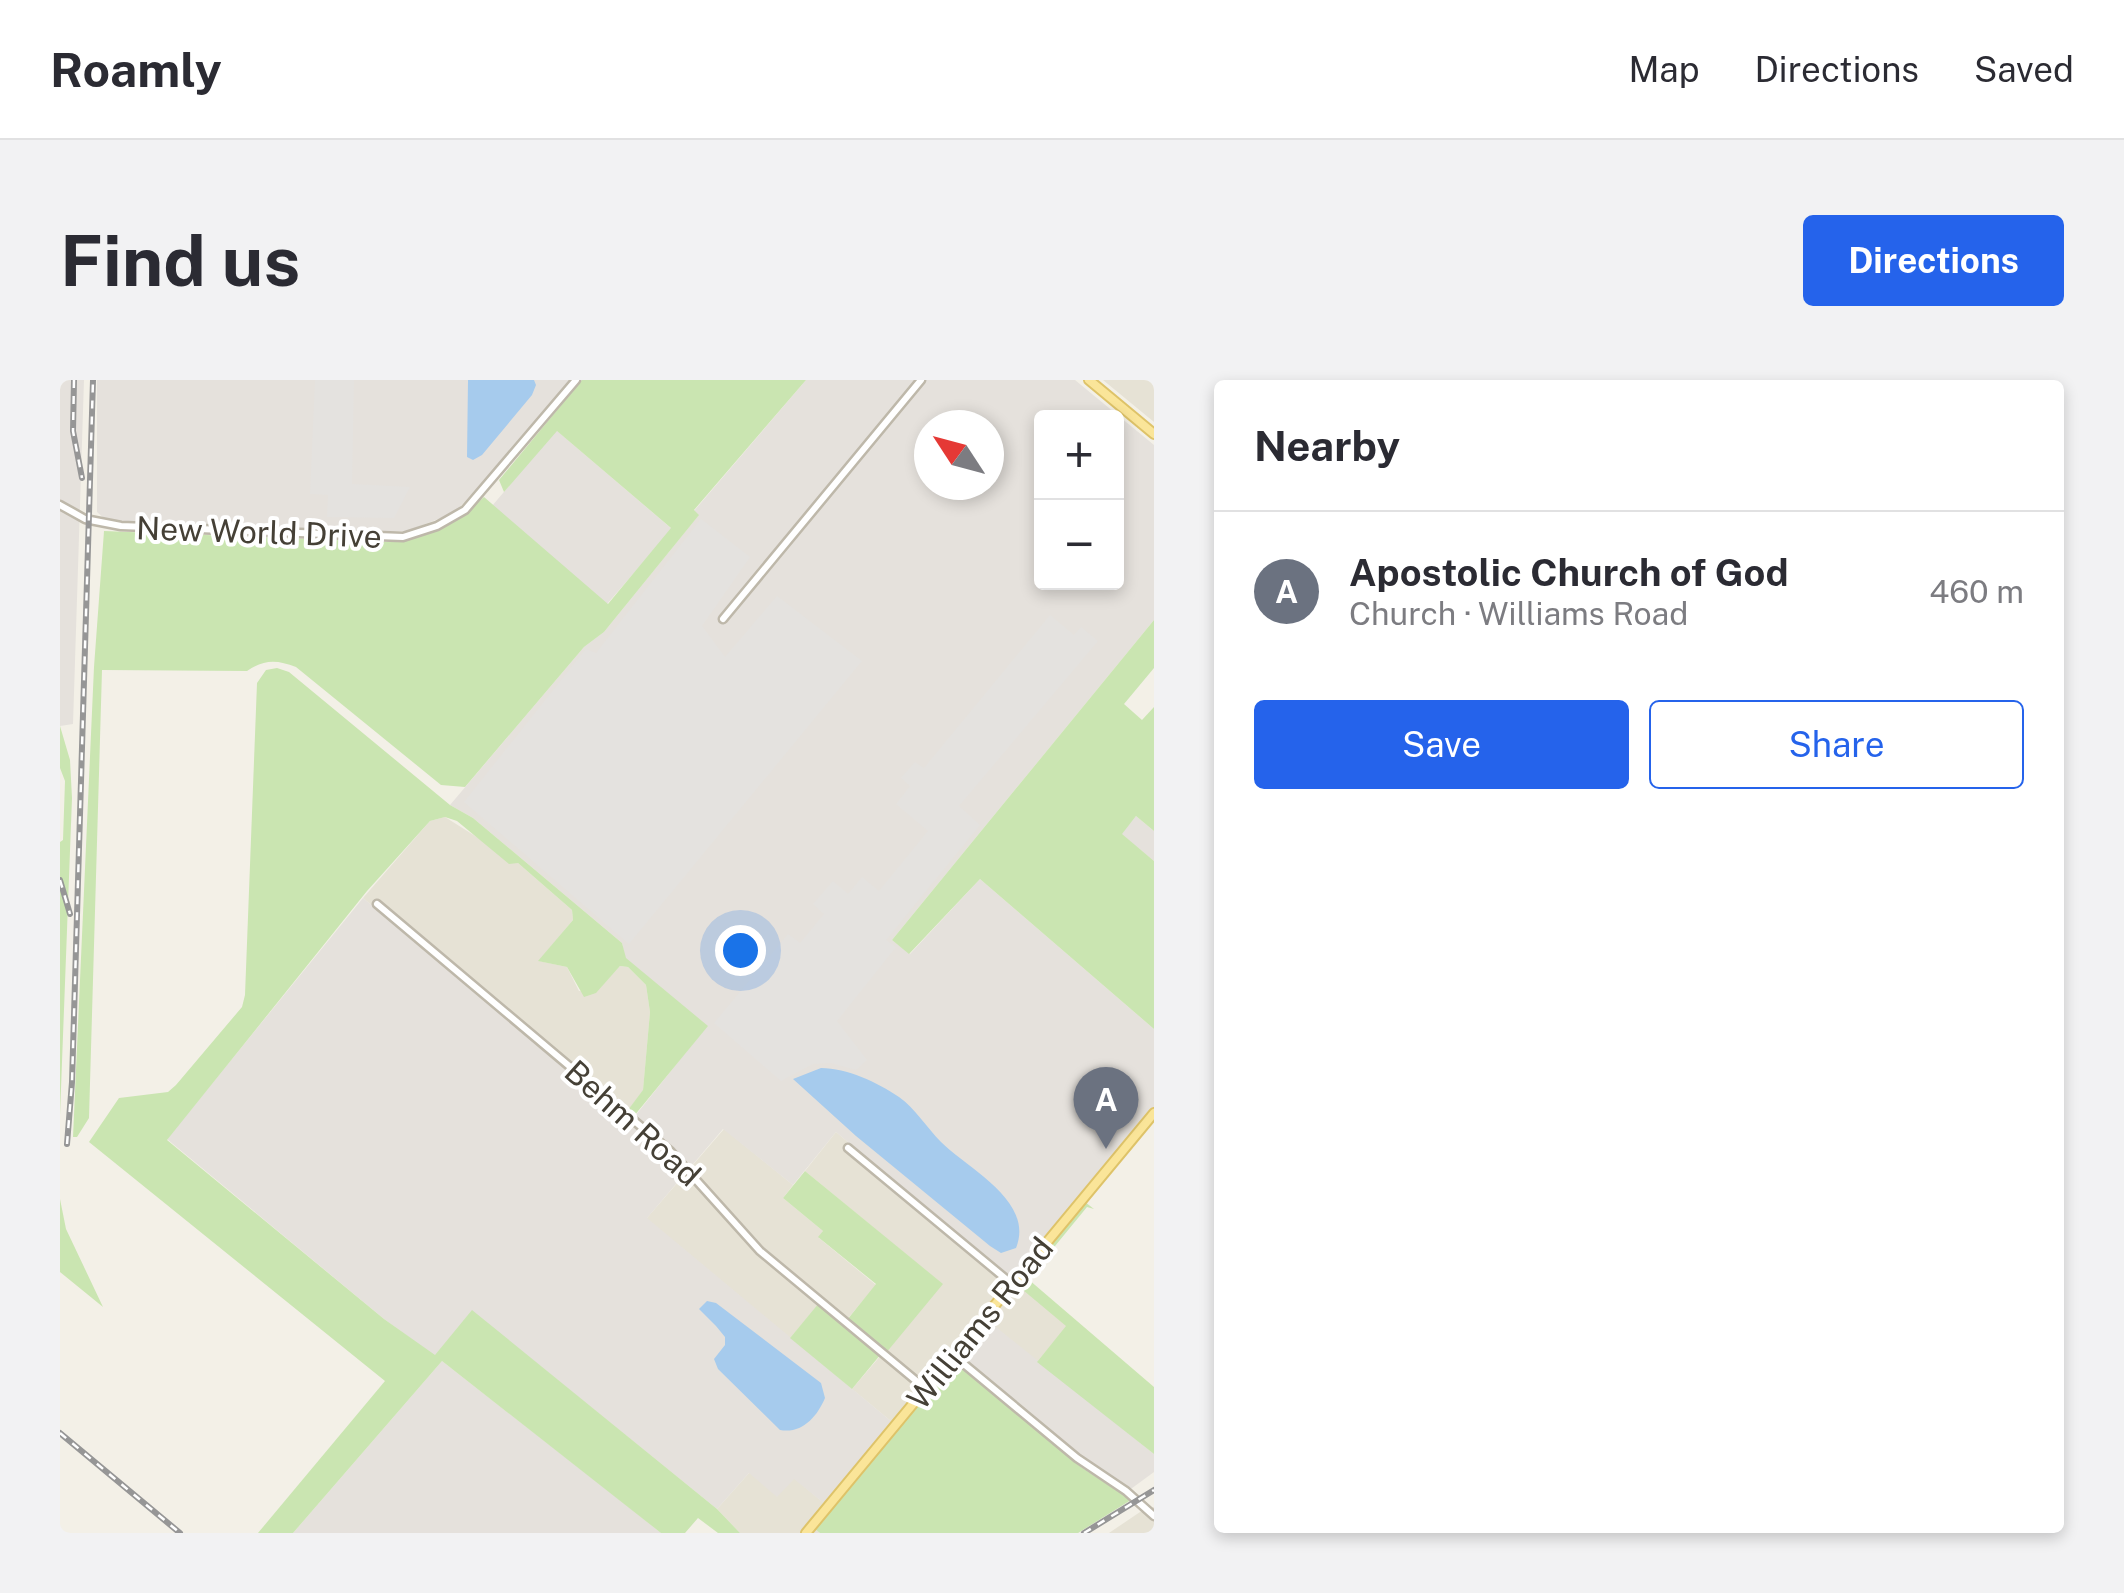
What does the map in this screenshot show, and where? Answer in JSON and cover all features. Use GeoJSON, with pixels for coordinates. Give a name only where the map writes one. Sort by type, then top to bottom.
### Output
{"type":"FeatureCollection","features":[{"type":"Feature","properties":{"kind":"main road"},"geometry":{"type":"LineString","coordinates":[[1089,380],[1154,434]]}},
{"type":"Feature","properties":{"kind":"main road","name":"Williams Road"},"geometry":{"type":"LineString","coordinates":[[806,1533],[1154,1113]]}},
{"type":"Feature","properties":{"kind":"street","name":"New World Drive"},"geometry":{"type":"LineString","coordinates":[[60,506],[85,519],[121,526],[388,538],[420,533],[449,520],[476,499],[576,380]]}},
{"type":"Feature","properties":{"kind":"street"},"geometry":{"type":"LineString","coordinates":[[723,619],[922,380]]}},
{"type":"Feature","properties":{"kind":"street","name":"Behm Road"},"geometry":{"type":"LineString","coordinates":[[377,904],[670,1150],[760,1251],[926,1389]]}},
{"type":"Feature","properties":{"kind":"street"},"geometry":{"type":"LineString","coordinates":[[848,1148],[1012,1284]]}},
{"type":"Feature","properties":{"kind":"street"},"geometry":{"type":"LineString","coordinates":[[953,1356],[1154,1516]]}},
{"type":"Feature","properties":{"kind":"shaded area"},"geometry":{"type":"Polygon","coordinates":[[[60,380],[84,380],[73,724],[60,726],[60,380]]]}},
{"type":"Feature","properties":{"kind":"shaded area"},"geometry":{"type":"Polygon","coordinates":[[[97,380],[570,380],[454,513],[407,531],[348,532],[106,520],[97,512],[97,380]]]}},
{"type":"Feature","properties":{"kind":"shaded area"},"geometry":{"type":"Polygon","coordinates":[[[315,380],[354,380],[352,484],[410,487],[394,518],[327,517],[328,495],[310,494],[315,380]]]}},
{"type":"Feature","properties":{"kind":"shaded area"},"geometry":{"type":"Polygon","coordinates":[[[806,380],[1075,380],[1111,410],[1034,410],[1034,590],[1124,590],[1124,420],[1154,445],[1154,620],[892,940],[910,954],[980,879],[1154,1029],[1154,1117],[1017,1285],[836,1132],[793,1185],[723,1129],[647,1218],[898,1427],[831,1509],[794,1479],[777,1497],[749,1473],[717,1509],[472,1311],[435,1356],[384,1319],[167,1139],[363,898],[631,1121],[707,1026],[625,958],[622,943],[473,818],[450,805],[584,647],[604,632],[698,516],[694,511],[806,380]]]}},
{"type":"Feature","properties":{"kind":"shaded area"},"geometry":{"type":"Polygon","coordinates":[[[1103,380],[1154,380],[1154,422],[1103,380]]]}},
{"type":"Feature","properties":{"kind":"shaded area"},"geometry":{"type":"Polygon","coordinates":[[[556,430],[672,529],[607,604],[492,506],[556,430]]]}},
{"type":"Feature","properties":{"kind":"shaded area"},"geometry":{"type":"Polygon","coordinates":[[[701,519],[750,557],[702,626],[725,657],[777,596],[862,661],[629,944],[464,802],[586,649],[596,653],[701,519]]]}},
{"type":"Feature","properties":{"kind":"shaded area"},"geometry":{"type":"Polygon","coordinates":[[[1050,615],[1074,635],[1081,627],[1098,641],[959,806],[980,825],[886,940],[896,947],[837,1021],[867,1060],[856,1070],[831,1063],[813,1064],[781,1081],[714,1023],[788,934],[800,943],[824,914],[813,904],[833,881],[848,894],[862,877],[879,891],[928,831],[896,804],[910,786],[901,778],[915,762],[924,768],[1050,615]]]}},
{"type":"Feature","properties":{"kind":"shaded area"},"geometry":{"type":"Polygon","coordinates":[[[1136,816],[1154,831],[1154,861],[1121,834],[1136,816]]]}},
{"type":"Feature","properties":{"kind":"shaded area"},"geometry":{"type":"Polygon","coordinates":[[[445,817],[518,863],[572,910],[573,920],[539,961],[567,967],[579,991],[596,992],[620,966],[628,967],[646,985],[650,1012],[643,1091],[624,1116],[363,898],[430,821],[445,817]]]}},
{"type":"Feature","properties":{"kind":"shaded area"},"geometry":{"type":"Polygon","coordinates":[[[724,1129],[793,1185],[783,1198],[823,1231],[819,1238],[876,1285],[844,1323],[819,1304],[790,1338],[646,1219],[724,1129]]]}},
{"type":"Feature","properties":{"kind":"shaded area"},"geometry":{"type":"Polygon","coordinates":[[[836,1132],[1067,1326],[1037,1362],[987,1320],[898,1427],[852,1389],[942,1284],[805,1171],[836,1132]]]}},
{"type":"Feature","properties":{"kind":"shaded area"},"geometry":{"type":"Polygon","coordinates":[[[986,1319],[1154,1454],[1154,1472],[1124,1494],[1081,1467],[953,1364],[986,1319]]]}},
{"type":"Feature","properties":{"kind":"shaded area"},"geometry":{"type":"Polygon","coordinates":[[[442,1361],[630,1508],[661,1533],[293,1533],[442,1361]]]}},
{"type":"Feature","properties":{"kind":"shaded area"},"geometry":{"type":"Polygon","coordinates":[[[749,1473],[794,1478],[831,1509],[815,1528],[820,1533],[740,1533],[717,1509],[749,1473]]]}},
{"type":"Feature","properties":{"kind":"shaded area"},"geometry":{"type":"Polygon","coordinates":[[[1154,1507],[1154,1533],[1109,1533],[1143,1510],[1154,1507]]]}},
{"type":"Feature","properties":{"kind":"green space"},"geometry":{"type":"Polygon","coordinates":[[[582,380],[806,380],[694,510],[699,515],[604,632],[584,647],[465,787],[441,785],[296,667],[277,662],[247,671],[102,670],[89,1118],[77,1137],[73,1137],[94,667],[104,531],[385,542],[439,528],[484,497],[608,604],[671,528],[557,431],[504,492],[499,480],[582,380]]]}},
{"type":"Feature","properties":{"kind":"green space"},"geometry":{"type":"Polygon","coordinates":[[[1154,620],[1154,668],[1124,704],[1142,720],[1154,707],[1154,831],[1136,816],[1122,834],[1154,861],[1154,1029],[980,879],[909,954],[892,940],[1154,620]]]}},
{"type":"Feature","properties":{"kind":"green space"},"geometry":{"type":"Polygon","coordinates":[[[266,670],[289,672],[450,805],[473,818],[622,943],[626,958],[708,1026],[634,1116],[628,1110],[643,1090],[650,1012],[646,985],[628,967],[620,966],[596,993],[584,997],[567,967],[538,961],[573,920],[572,910],[518,863],[509,864],[457,821],[445,817],[430,821],[367,891],[167,1140],[384,1319],[435,1355],[472,1310],[717,1509],[740,1533],[718,1533],[698,1518],[685,1533],[661,1533],[442,1361],[293,1533],[258,1533],[385,1381],[89,1142],[119,1098],[168,1092],[176,1085],[242,1007],[257,683],[266,670]]]}},
{"type":"Feature","properties":{"kind":"green space"},"geometry":{"type":"Polygon","coordinates":[[[60,726],[70,760],[72,798],[60,1115],[60,842],[65,781],[60,768],[60,726]]]}},
{"type":"Feature","properties":{"kind":"green space"},"geometry":{"type":"Polygon","coordinates":[[[805,1171],[943,1284],[886,1353],[847,1320],[876,1284],[818,1237],[823,1231],[783,1198],[805,1171]]]}},
{"type":"Feature","properties":{"kind":"green space"},"geometry":{"type":"Polygon","coordinates":[[[60,1199],[66,1229],[103,1307],[60,1272],[60,1199]]]}},
{"type":"Feature","properties":{"kind":"green space"},"geometry":{"type":"Polygon","coordinates":[[[1085,1202],[1094,1209],[1087,1207],[1028,1279],[1154,1387],[1154,1454],[1037,1362],[1066,1326],[1017,1285],[1085,1202]]]}},
{"type":"Feature","properties":{"kind":"green space"},"geometry":{"type":"Polygon","coordinates":[[[819,1303],[881,1354],[852,1389],[790,1338],[819,1303]]]}},
{"type":"Feature","properties":{"kind":"green space"},"geometry":{"type":"Polygon","coordinates":[[[953,1364],[958,1364],[1081,1467],[1131,1500],[1078,1533],[820,1533],[815,1529],[953,1364]]]}},
{"type":"Feature","properties":{"kind":"water"},"geometry":{"type":"Polygon","coordinates":[[[468,380],[534,380],[536,385],[482,455],[473,460],[467,457],[468,380]]]}},
{"type":"Feature","properties":{"kind":"water"},"geometry":{"type":"Polygon","coordinates":[[[821,1068],[862,1077],[916,1112],[941,1142],[1008,1201],[1019,1231],[1016,1248],[1001,1253],[990,1246],[793,1079],[821,1068]]]}},
{"type":"Feature","properties":{"kind":"water"},"geometry":{"type":"Polygon","coordinates":[[[707,1301],[716,1303],[821,1383],[825,1398],[808,1423],[780,1430],[718,1369],[714,1359],[725,1345],[725,1337],[699,1309],[707,1301]]]}},
{"type":"Feature","properties":{"kind":"railway"},"geometry":{"type":"LineString","coordinates":[[74,380],[73,431],[82,478]]}},
{"type":"Feature","properties":{"kind":"railway"},"geometry":{"type":"LineString","coordinates":[[67,1144],[93,380]]}},
{"type":"Feature","properties":{"kind":"railway"},"geometry":{"type":"LineString","coordinates":[[60,880],[70,914]]}},
{"type":"Feature","properties":{"kind":"railway"},"geometry":{"type":"LineString","coordinates":[[60,1433],[180,1533]]}},
{"type":"Feature","properties":{"kind":"railway"},"geometry":{"type":"LineString","coordinates":[[1084,1533],[1154,1490]]}},
{"type":"Feature","properties":{"kind":"place","name":"Apostolic Church of God"},"geometry":{"type":"Point","coordinates":[1106,1149]}}]}
